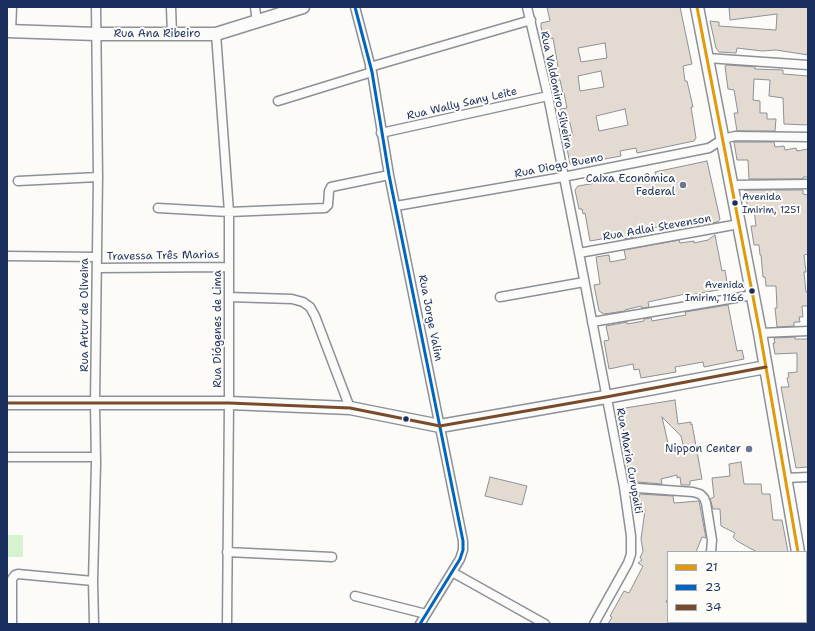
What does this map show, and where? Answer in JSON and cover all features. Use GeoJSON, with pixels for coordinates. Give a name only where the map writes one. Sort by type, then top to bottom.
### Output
{"type":"FeatureCollection","features":[{"type":"Feature","properties":{"kind":"street"},"geometry":{"type":"LineString","coordinates":[[9,31],[12,7]]}},
{"type":"Feature","properties":{"kind":"street","name":"Rua Artur de Oliveira"},"geometry":{"type":"LineString","coordinates":[[94,624],[93,581],[96,457],[96,257],[98,177],[96,7]]}},
{"type":"Feature","properties":{"kind":"street"},"geometry":{"type":"LineString","coordinates":[[170,7],[172,35]]}},
{"type":"Feature","properties":{"kind":"street"},"geometry":{"type":"LineString","coordinates":[[255,7],[257,22]]}},
{"type":"Feature","properties":{"kind":"street","name":"Rua Ana Ribeiro"},"geometry":{"type":"LineString","coordinates":[[9,31],[96,34],[216,34],[303,7]]}},
{"type":"Feature","properties":{"kind":"street","name":"Rua Jorge Valim"},"geometry":{"type":"LineString","coordinates":[[355,7],[371,69],[389,175],[463,541],[463,550],[460,558],[420,624]]}},
{"type":"Feature","properties":{"kind":"street","name":"Rua Valdomiro Silveira"},"geometry":{"type":"LineString","coordinates":[[527,7],[548,96],[563,177]]}},
{"type":"Feature","properties":{"kind":"street"},"geometry":{"type":"LineString","coordinates":[[697,7],[760,332],[798,551]]}},
{"type":"Feature","properties":{"kind":"street"},"geometry":{"type":"LineString","coordinates":[[278,101],[371,69],[530,20]]}},
{"type":"Feature","properties":{"kind":"street","name":"Rua Diógenes de Lima"},"geometry":{"type":"LineString","coordinates":[[216,34],[229,212],[230,297],[227,624]]}},
{"type":"Feature","properties":{"kind":"street"},"geometry":{"type":"LineString","coordinates":[[707,58],[808,65]]}},
{"type":"Feature","properties":{"kind":"street","name":"Rua Wally Sany Leite"},"geometry":{"type":"LineString","coordinates":[[381,133],[548,96]]}},
{"type":"Feature","properties":{"kind":"street"},"geometry":{"type":"LineString","coordinates":[[723,139],[735,136],[808,136]]}},
{"type":"Feature","properties":{"kind":"street","name":"Rua Diogo Bueno"},"geometry":{"type":"LineString","coordinates":[[396,206],[563,177],[709,148],[723,139]]}},
{"type":"Feature","properties":{"kind":"street"},"geometry":{"type":"LineString","coordinates":[[158,208],[229,212],[325,208],[328,205],[329,191],[332,187],[389,175]]}},
{"type":"Feature","properties":{"kind":"street"},"geometry":{"type":"LineString","coordinates":[[18,181],[98,177]]}},
{"type":"Feature","properties":{"kind":"street","name":"Rua Maria Curupaiti"},"geometry":{"type":"LineString","coordinates":[[563,177],[624,488],[631,536],[631,554],[628,563],[594,624]]}},
{"type":"Feature","properties":{"kind":"street"},"geometry":{"type":"LineString","coordinates":[[732,185],[808,184]]}},
{"type":"Feature","properties":{"kind":"street","name":"Rua Adlai Stevenson"},"geometry":{"type":"LineString","coordinates":[[579,253],[739,224]]}},
{"type":"Feature","properties":{"kind":"street"},"geometry":{"type":"LineString","coordinates":[[7,256],[96,257]]}},
{"type":"Feature","properties":{"kind":"street","name":"Travessa Três Marias"},"geometry":{"type":"LineString","coordinates":[[97,268],[229,267]]}},
{"type":"Feature","properties":{"kind":"street"},"geometry":{"type":"LineString","coordinates":[[500,297],[584,282]]}},
{"type":"Feature","properties":{"kind":"street"},"geometry":{"type":"LineString","coordinates":[[592,322],[753,295]]}},
{"type":"Feature","properties":{"kind":"street"},"geometry":{"type":"LineString","coordinates":[[230,297],[292,299],[303,302],[310,307],[315,316],[350,408]]}},
{"type":"Feature","properties":{"kind":"street"},"geometry":{"type":"LineString","coordinates":[[760,332],[808,331]]}},
{"type":"Feature","properties":{"kind":"street"},"geometry":{"type":"LineString","coordinates":[[7,403],[229,403],[350,408],[440,426],[766,367]]}},
{"type":"Feature","properties":{"kind":"street"},"geometry":{"type":"LineString","coordinates":[[7,457],[96,457]]}},
{"type":"Feature","properties":{"kind":"street"},"geometry":{"type":"LineString","coordinates":[[785,478],[808,477]]}},
{"type":"Feature","properties":{"kind":"street"},"geometry":{"type":"LineString","coordinates":[[624,488],[693,492],[700,494],[706,503],[712,540],[711,551]]}},
{"type":"Feature","properties":{"kind":"street"},"geometry":{"type":"LineString","coordinates":[[227,552],[332,557]]}},
{"type":"Feature","properties":{"kind":"street"},"geometry":{"type":"LineString","coordinates":[[452,572],[545,624]]}},
{"type":"Feature","properties":{"kind":"street"},"geometry":{"type":"LineString","coordinates":[[12,624],[12,579],[15,575],[18,574],[93,581]]}},
{"type":"Feature","properties":{"kind":"street"},"geometry":{"type":"LineString","coordinates":[[355,596],[426,614]]}},
{"type":"Feature","properties":{"kind":"green space"},"geometry":{"type":"Polygon","coordinates":[[[7,535],[23,535],[23,557],[7,557],[7,535]]]}},
{"type":"Feature","properties":{"kind":"building"},"geometry":{"type":"Polygon","coordinates":[[[547,7],[680,7],[692,64],[683,66],[685,81],[687,81],[693,107],[691,107],[696,138],[694,141],[637,153],[636,148],[620,151],[621,156],[573,165],[570,164],[565,138],[573,136],[569,119],[562,119],[560,109],[567,108],[564,93],[563,94],[560,80],[555,81],[551,68],[558,67],[553,38],[544,40],[541,27],[541,23],[550,21],[547,7]],[[605,43],[578,48],[581,62],[607,58],[605,43]],[[601,71],[578,76],[580,91],[604,87],[601,71]],[[625,109],[596,116],[599,131],[628,125],[625,109]]]}},
{"type":"Feature","properties":{"kind":"building"},"geometry":{"type":"Polygon","coordinates":[[[729,7],[808,7],[808,55],[776,50],[762,51],[737,48],[736,53],[719,52],[716,48],[710,21],[719,22],[719,26],[776,30],[777,14],[730,20],[729,7]]]}},
{"type":"Feature","properties":{"kind":"building"},"geometry":{"type":"Polygon","coordinates":[[[725,66],[755,67],[755,69],[783,70],[783,74],[808,76],[808,125],[784,124],[783,98],[769,96],[770,80],[754,79],[753,100],[760,101],[760,113],[767,113],[767,119],[776,119],[775,131],[737,131],[734,113],[738,113],[734,90],[728,89],[725,66]]]}},
{"type":"Feature","properties":{"kind":"building"},"geometry":{"type":"Polygon","coordinates":[[[734,142],[774,142],[775,147],[784,146],[785,150],[796,148],[797,151],[808,149],[808,177],[803,177],[803,179],[749,179],[748,160],[737,160],[734,142]]]}},
{"type":"Feature","properties":{"kind":"building"},"geometry":{"type":"Polygon","coordinates":[[[707,161],[720,219],[718,222],[684,227],[683,222],[663,228],[662,226],[634,232],[635,237],[624,239],[624,235],[590,241],[585,213],[583,214],[582,209],[579,209],[575,190],[578,186],[608,181],[609,183],[630,179],[631,181],[656,177],[655,172],[707,161]]]}},
{"type":"Feature","properties":{"kind":"building"},"geometry":{"type":"Polygon","coordinates":[[[745,190],[803,190],[803,194],[808,195],[808,254],[804,255],[806,272],[804,272],[806,292],[808,292],[808,306],[802,306],[803,317],[799,317],[800,322],[794,322],[794,326],[777,327],[775,308],[777,308],[776,286],[766,286],[765,277],[763,277],[759,245],[754,245],[751,226],[756,226],[754,210],[748,210],[745,190]]]}},
{"type":"Feature","properties":{"kind":"building"},"geometry":{"type":"Polygon","coordinates":[[[715,235],[722,271],[725,270],[728,288],[691,295],[690,293],[648,302],[649,307],[642,308],[641,306],[625,311],[604,314],[599,311],[594,285],[600,284],[596,257],[609,255],[610,262],[626,259],[624,250],[679,240],[680,243],[694,241],[694,243],[708,240],[715,235]]]}},
{"type":"Feature","properties":{"kind":"building"},"geometry":{"type":"Polygon","coordinates":[[[728,305],[737,351],[742,350],[744,359],[704,367],[703,362],[675,367],[676,372],[641,378],[639,369],[634,370],[633,364],[609,369],[604,341],[609,340],[606,326],[627,322],[627,324],[644,321],[644,319],[651,318],[652,321],[686,315],[685,312],[728,305]]]}},
{"type":"Feature","properties":{"kind":"building"},"geometry":{"type":"Polygon","coordinates":[[[795,337],[795,339],[808,339],[808,467],[796,468],[781,387],[789,387],[787,378],[789,377],[788,373],[797,372],[797,353],[775,354],[773,343],[775,343],[774,338],[795,337]]]}},
{"type":"Feature","properties":{"kind":"building"},"geometry":{"type":"Polygon","coordinates":[[[675,400],[678,424],[691,422],[691,425],[692,424],[702,479],[690,481],[690,485],[681,485],[680,477],[677,478],[677,475],[661,479],[662,484],[637,482],[636,478],[630,479],[624,449],[630,448],[627,432],[624,433],[619,409],[675,400]],[[662,417],[670,452],[684,449],[681,436],[662,417]]]}},
{"type":"Feature","properties":{"kind":"building"},"geometry":{"type":"Polygon","coordinates":[[[741,462],[744,484],[761,484],[762,494],[770,494],[773,520],[782,520],[788,551],[755,551],[737,541],[733,537],[735,533],[721,526],[720,509],[713,509],[710,499],[714,497],[712,478],[730,476],[729,464],[741,462]]]}},
{"type":"Feature","properties":{"kind":"building"},"geometry":{"type":"Polygon","coordinates":[[[490,477],[527,486],[522,505],[485,496],[490,477]]]}},
{"type":"Feature","properties":{"kind":"building"},"geometry":{"type":"Polygon","coordinates":[[[639,494],[673,496],[674,503],[699,501],[706,538],[702,537],[696,551],[667,551],[666,602],[668,624],[608,624],[612,617],[610,616],[624,591],[629,593],[643,566],[638,563],[642,560],[640,558],[643,551],[641,539],[645,510],[640,509],[639,494]]]}},
{"type":"Feature","properties":{"kind":"transit line","name":"23"},"geometry":{"type":"LineString","coordinates":[[355,7],[372,72],[389,175],[463,541],[463,550],[460,559],[420,624]]}},
{"type":"Feature","properties":{"kind":"transit line","name":"21"},"geometry":{"type":"LineString","coordinates":[[697,7],[760,333],[798,551]]}},
{"type":"Feature","properties":{"kind":"transit line","name":"34"},"geometry":{"type":"LineString","coordinates":[[7,403],[229,403],[350,408],[440,426],[766,367]]}},
{"type":"Feature","properties":{"kind":"place","name":"Caixa Econômica Federal"},"geometry":{"type":"Point","coordinates":[683,185]}},
{"type":"Feature","properties":{"kind":"place","name":"Avenida Imirim, 1251"},"geometry":{"type":"Point","coordinates":[735,203]}},
{"type":"Feature","properties":{"kind":"place","name":"Avenida Imirim, 1166"},"geometry":{"type":"Point","coordinates":[752,291]}},
{"type":"Feature","properties":{"kind":"place","name":"Nippon Center"},"geometry":{"type":"Point","coordinates":[749,449]}}]}
